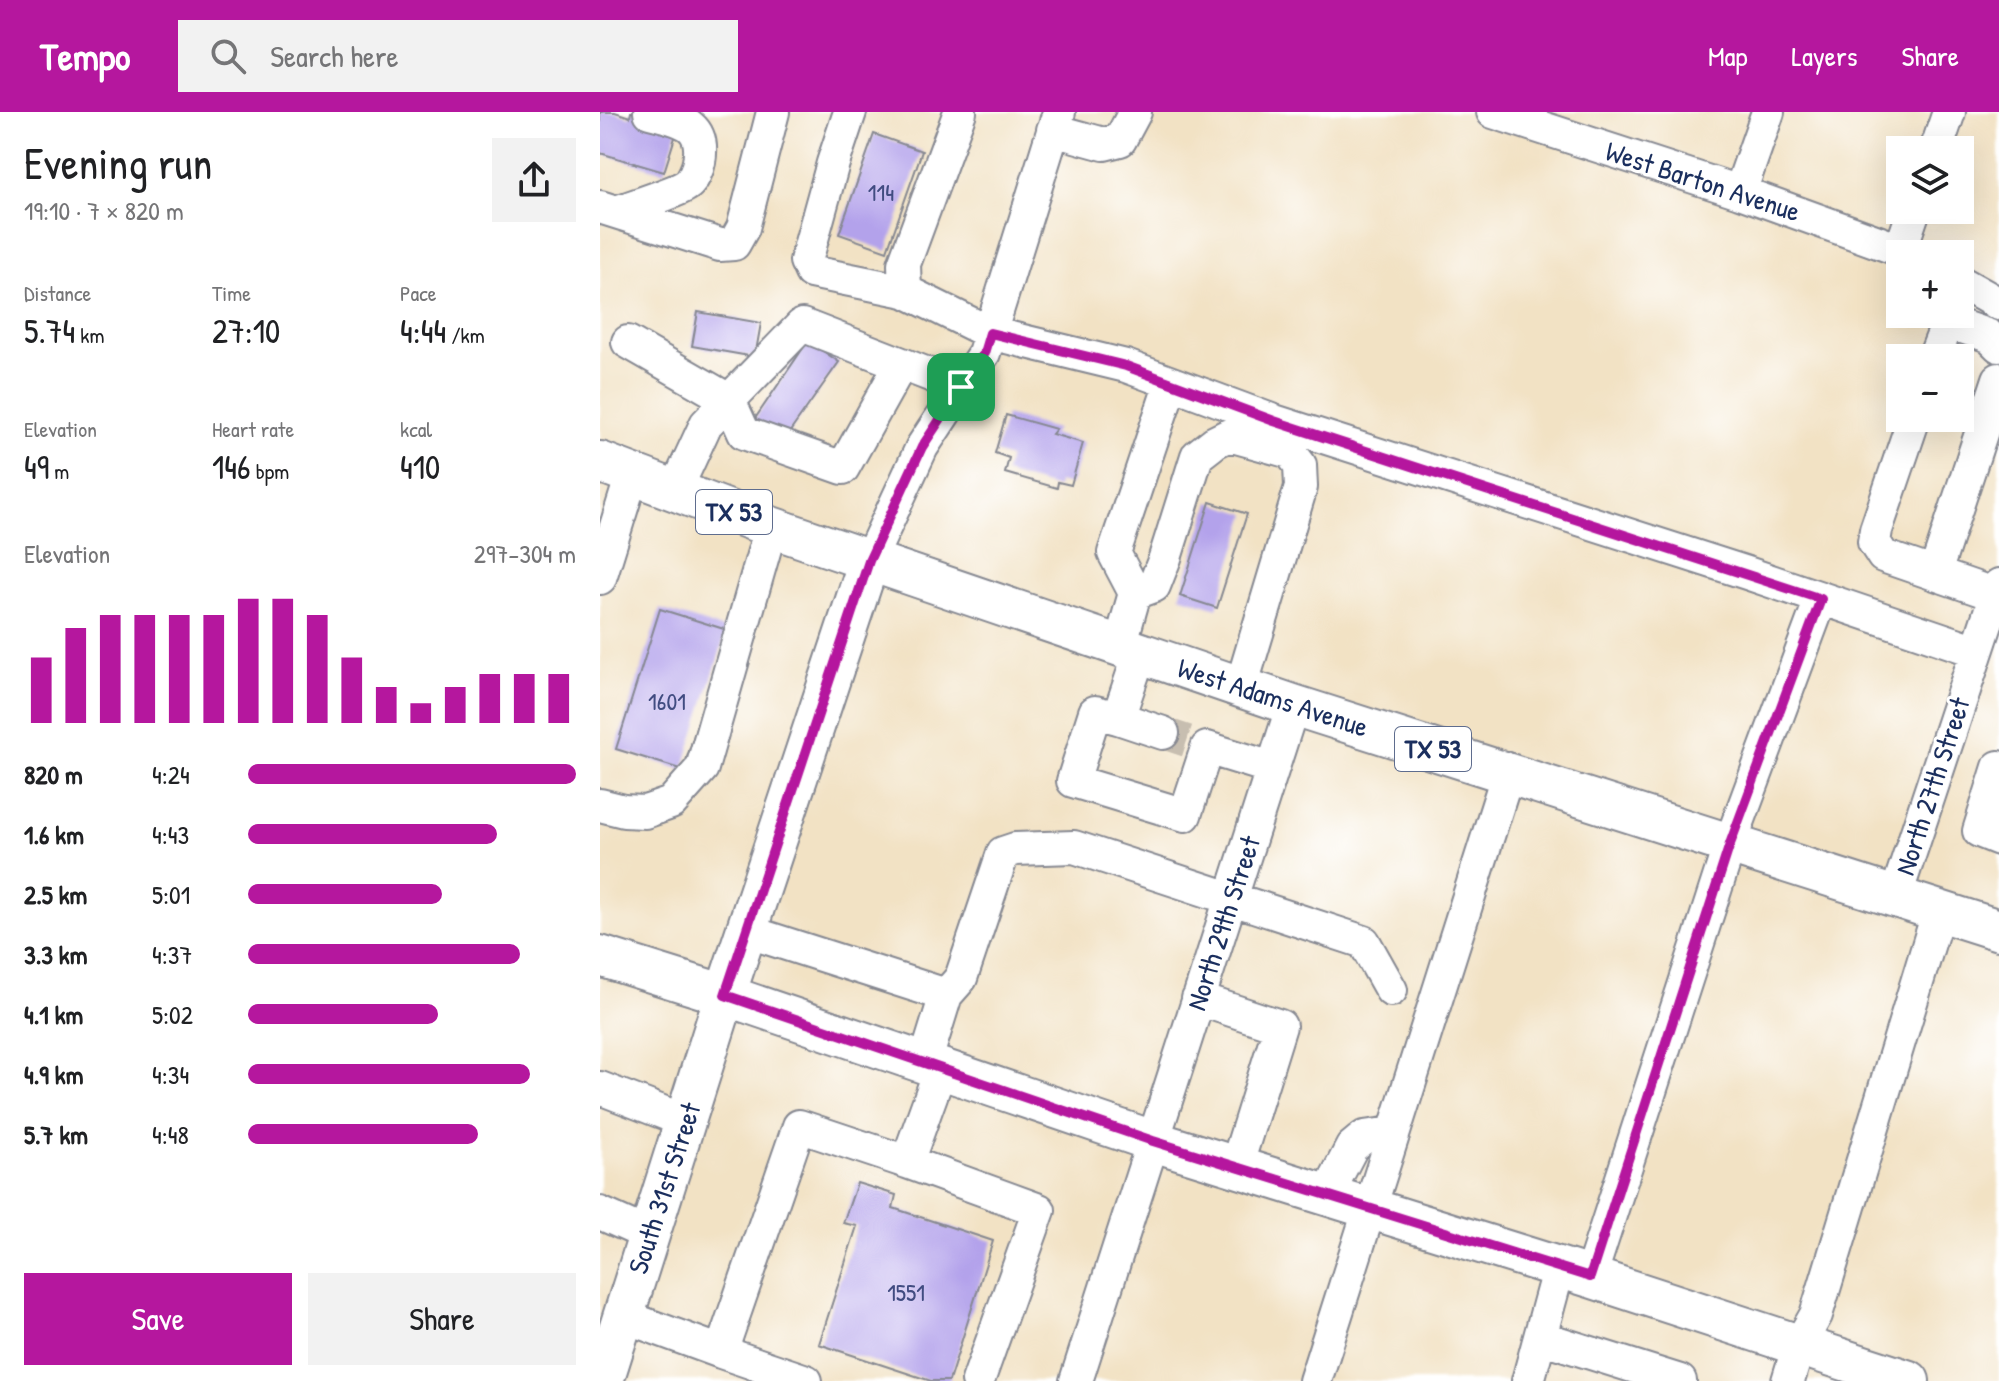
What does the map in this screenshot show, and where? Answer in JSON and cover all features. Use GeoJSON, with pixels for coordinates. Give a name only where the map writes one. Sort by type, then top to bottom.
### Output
{"type":"FeatureCollection","features":[{"type":"Feature","properties":{"kind":"main road","name":"TX 53"},"geometry":{"type":"LineString","coordinates":[[616,468],[869,561]]}},
{"type":"Feature","properties":{"kind":"main road","name":"West Adams Avenue"},"geometry":{"type":"LineString","coordinates":[[869,561],[1293,705],[1999,930]]}},
{"type":"Feature","properties":{"kind":"main road","name":"South 31st Street"},"geometry":{"type":"LineString","coordinates":[[603,1381],[616,1308],[649,1235],[869,561]]}},
{"type":"Feature","properties":{"kind":"main road"},"geometry":{"type":"LineString","coordinates":[[600,956],[725,995],[1153,1141],[1574,1272],[1794,1363],[1909,1381]]}},
{"type":"Feature","properties":{"kind":"street"},"geometry":{"type":"LineString","coordinates":[[608,209],[688,184],[698,167],[701,146],[695,130],[685,122],[650,112]]}},
{"type":"Feature","properties":{"kind":"street"},"geometry":{"type":"LineString","coordinates":[[608,209],[720,245],[734,244],[743,228],[773,112]]}},
{"type":"Feature","properties":{"kind":"street"},"geometry":{"type":"LineString","coordinates":[[850,112],[806,261],[811,272],[905,291],[990,333],[1126,366],[1274,421],[1977,651]]}},
{"type":"Feature","properties":{"kind":"street"},"geometry":{"type":"LineString","coordinates":[[905,291],[904,264],[960,112]]}},
{"type":"Feature","properties":{"kind":"street"},"geometry":{"type":"LineString","coordinates":[[869,561],[922,447],[984,353],[1056,121],[1104,144],[1120,140],[1135,112]]}},
{"type":"Feature","properties":{"kind":"street","name":"West Barton Avenue"},"geometry":{"type":"LineString","coordinates":[[1493,112],[1740,192],[1886,244]]}},
{"type":"Feature","properties":{"kind":"street"},"geometry":{"type":"LineString","coordinates":[[1740,192],[1768,112]]}},
{"type":"Feature","properties":{"kind":"street"},"geometry":{"type":"LineString","coordinates":[[1941,136],[1949,112]]}},
{"type":"Feature","properties":{"kind":"street"},"geometry":{"type":"LineString","coordinates":[[1974,290],[1999,304]]}},
{"type":"Feature","properties":{"kind":"street"},"geometry":{"type":"LineString","coordinates":[[676,489],[706,424],[802,325],[961,387]]}},
{"type":"Feature","properties":{"kind":"street"},"geometry":{"type":"LineString","coordinates":[[1940,344],[1945,330],[1957,325],[1989,336],[1999,346]]}},
{"type":"Feature","properties":{"kind":"street"},"geometry":{"type":"LineString","coordinates":[[628,342],[729,400],[744,433],[843,468],[901,364]]}},
{"type":"Feature","properties":{"kind":"street"},"geometry":{"type":"LineString","coordinates":[[1935,573],[1999,379]]}},
{"type":"Feature","properties":{"kind":"street"},"geometry":{"type":"LineString","coordinates":[[1118,718],[1130,649],[1135,593],[1114,553],[1171,383]]}},
{"type":"Feature","properties":{"kind":"street"},"geometry":{"type":"LineString","coordinates":[[1909,432],[1874,542],[1883,556],[1998,592]]}},
{"type":"Feature","properties":{"kind":"street"},"geometry":{"type":"LineString","coordinates":[[1135,593],[1154,586],[1197,456],[1229,435],[1290,452],[1300,465],[1301,487],[1241,687]]}},
{"type":"Feature","properties":{"kind":"street"},"geometry":{"type":"LineString","coordinates":[[600,578],[616,468]]}},
{"type":"Feature","properties":{"kind":"street"},"geometry":{"type":"LineString","coordinates":[[600,805],[645,812],[671,803],[702,768],[771,527]]}},
{"type":"Feature","properties":{"kind":"street","name":"North 27th Street"},"geometry":{"type":"LineString","coordinates":[[1896,895],[1998,592]]}},
{"type":"Feature","properties":{"kind":"street"},"geometry":{"type":"LineString","coordinates":[[1528,1381],[1540,1337],[1574,1272],[1821,599]]}},
{"type":"Feature","properties":{"kind":"street","name":"North 29th Street"},"geometry":{"type":"LineString","coordinates":[[1076,1381],[1293,705]]}},
{"type":"Feature","properties":{"kind":"street"},"geometry":{"type":"LineString","coordinates":[[1185,741],[1185,815],[1073,781],[1095,712],[1272,768]]}},
{"type":"Feature","properties":{"kind":"street"},"geometry":{"type":"LineString","coordinates":[[1989,835],[1999,767]]}},
{"type":"Feature","properties":{"kind":"street"},"geometry":{"type":"LineString","coordinates":[[1315,1381],[1508,773]]}},
{"type":"Feature","properties":{"kind":"street"},"geometry":{"type":"LineString","coordinates":[[907,1162],[933,1066],[946,995],[961,978],[1003,853],[1015,849],[1074,847],[1364,942],[1391,990]]}},
{"type":"Feature","properties":{"kind":"street"},"geometry":{"type":"LineString","coordinates":[[1794,1363],[1816,1315],[1939,910]]}},
{"type":"Feature","properties":{"kind":"street"},"geometry":{"type":"LineString","coordinates":[[746,931],[946,995]]}},
{"type":"Feature","properties":{"kind":"street"},"geometry":{"type":"LineString","coordinates":[[1198,999],[1280,1026],[1236,1167]]}},
{"type":"Feature","properties":{"kind":"street"},"geometry":{"type":"LineString","coordinates":[[600,1088],[685,1121]]}},
{"type":"Feature","properties":{"kind":"street"},"geometry":{"type":"LineString","coordinates":[[721,1352],[799,1126],[1039,1210],[978,1381]]}},
{"type":"Feature","properties":{"kind":"street"},"geometry":{"type":"LineString","coordinates":[[1327,1195],[1352,1147],[1364,1137],[1392,1133]]}},
{"type":"Feature","properties":{"kind":"street"},"geometry":{"type":"LineString","coordinates":[[600,1213],[649,1235]]}},
{"type":"Feature","properties":{"kind":"street"},"geometry":{"type":"LineString","coordinates":[[616,1308],[721,1352],[806,1381]]}},
{"type":"Feature","properties":{"kind":"street"},"geometry":{"type":"LineString","coordinates":[[1540,1337],[1680,1381]]}},
{"type":"Feature","properties":{"kind":"building"},"geometry":{"type":"Polygon","coordinates":[[[600,112],[615,112],[630,117],[631,112],[662,112],[677,131],[664,172],[600,153],[600,112]]]}},
{"type":"Feature","properties":{"kind":"building"},"geometry":{"type":"Polygon","coordinates":[[[874,134],[922,151],[887,251],[839,234],[874,134]]]}},
{"type":"Feature","properties":{"kind":"building"},"geometry":{"type":"Polygon","coordinates":[[[698,312],[761,323],[755,357],[692,346],[698,312]]]}},
{"type":"Feature","properties":{"kind":"building"},"geometry":{"type":"Polygon","coordinates":[[[808,341],[839,362],[782,443],[752,423],[808,341]]]}},
{"type":"Feature","properties":{"kind":"building"},"geometry":{"type":"Polygon","coordinates":[[[1006,415],[1056,429],[1052,434],[1083,443],[1071,485],[1058,482],[1057,488],[1005,473],[1009,458],[995,453],[1006,415]]]}},
{"type":"Feature","properties":{"kind":"building"},"geometry":{"type":"Polygon","coordinates":[[[1210,502],[1247,514],[1217,608],[1180,596],[1210,502]]]}},
{"type":"Feature","properties":{"kind":"building"},"geometry":{"type":"Polygon","coordinates":[[[660,609],[727,630],[683,770],[616,749],[660,609]]]}},
{"type":"Feature","properties":{"kind":"building"},"geometry":{"type":"Polygon","coordinates":[[[857,1183],[896,1195],[893,1208],[993,1241],[949,1381],[931,1381],[819,1344],[857,1226],[843,1223],[857,1183]]]}},
{"type":"Feature","properties":{"kind":"tunnel"},"geometry":{"type":"LineString","coordinates":[[1163,733],[1187,741]]}},
{"type":"Feature","properties":{"kind":"route"},"geometry":{"type":"LineString","coordinates":[[990,333],[1049,347],[1126,366],[1274,421],[1821,599],[1730,844],[1590,1277],[1153,1141],[725,995],[869,561],[922,447],[961,387],[984,353],[990,333]]}}]}
